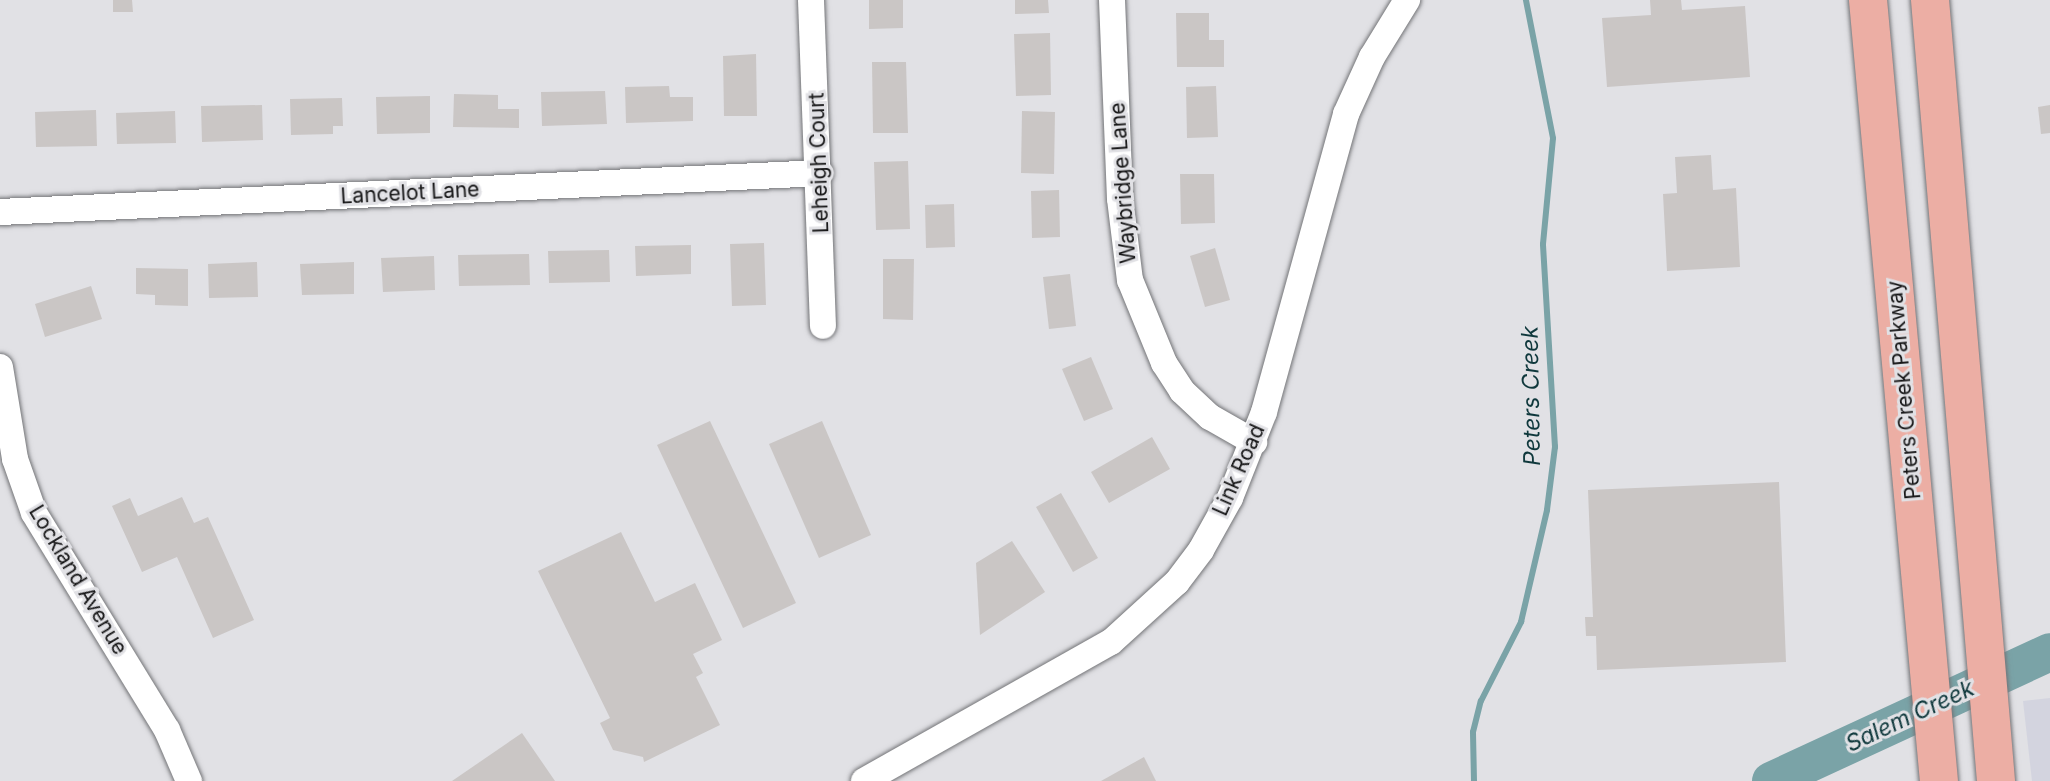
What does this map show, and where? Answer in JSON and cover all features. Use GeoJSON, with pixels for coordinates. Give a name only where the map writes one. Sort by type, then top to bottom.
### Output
{"type":"FeatureCollection","features":[{"type":"Feature","properties":{"kind":"main road","name":"Peters Creek Parkway"},"geometry":{"type":"LineString","coordinates":[[1868,0],[1938,768]]}},
{"type":"Feature","properties":{"kind":"main road"},"geometry":{"type":"LineString","coordinates":[[1930,0],[1996,781]]}},
{"type":"Feature","properties":{"kind":"main road"},"geometry":{"type":"LineString","coordinates":[[1875,78],[1936,70]]}},
{"type":"Feature","properties":{"kind":"street","name":"Leheigh Court"},"geometry":{"type":"LineString","coordinates":[[811,0],[820,173],[823,326]]}},
{"type":"Feature","properties":{"kind":"street","name":"Waybridge Lane"},"geometry":{"type":"LineString","coordinates":[[1112,0],[1120,199],[1130,280],[1164,363],[1182,391],[1210,417],[1254,442]]}},
{"type":"Feature","properties":{"kind":"street","name":"Link Road"},"geometry":{"type":"LineString","coordinates":[[864,781],[1074,665],[1142,617],[1177,582],[1201,550],[1230,498],[1254,442],[1346,114],[1372,57],[1408,0]]}},
{"type":"Feature","properties":{"kind":"street","name":"Lancelot Lane"},"geometry":{"type":"LineString","coordinates":[[0,212],[820,173]]}},
{"type":"Feature","properties":{"kind":"street","name":"Lockland Avenue"},"geometry":{"type":"LineString","coordinates":[[0,367],[15,459],[34,513],[167,730],[189,781]]}},
{"type":"Feature","properties":{"kind":"shaded area"},"geometry":{"type":"Polygon","coordinates":[[[2050,698],[2050,781],[2032,781],[2023,701],[2050,698]]]}},
{"type":"Feature","properties":{"kind":"building"},"geometry":{"type":"Polygon","coordinates":[[[113,0],[132,0],[133,12],[113,12],[113,0]]]}},
{"type":"Feature","properties":{"kind":"building"},"geometry":{"type":"Polygon","coordinates":[[[869,0],[903,0],[903,28],[869,29],[869,0]]]}},
{"type":"Feature","properties":{"kind":"building"},"geometry":{"type":"Polygon","coordinates":[[[1015,0],[1048,0],[1049,13],[1015,14],[1015,0]]]}},
{"type":"Feature","properties":{"kind":"building"},"geometry":{"type":"Polygon","coordinates":[[[1650,0],[1681,0],[1682,10],[1745,6],[1750,77],[1607,87],[1602,18],[1651,15],[1650,0]]]}},
{"type":"Feature","properties":{"kind":"building"},"geometry":{"type":"Polygon","coordinates":[[[1176,13],[1209,13],[1209,40],[1224,40],[1224,67],[1177,67],[1176,13]]]}},
{"type":"Feature","properties":{"kind":"building"},"geometry":{"type":"Polygon","coordinates":[[[1050,33],[1051,95],[1016,96],[1014,34],[1050,33]]]}},
{"type":"Feature","properties":{"kind":"building"},"geometry":{"type":"Polygon","coordinates":[[[756,54],[757,116],[724,116],[723,56],[756,54]]]}},
{"type":"Feature","properties":{"kind":"building"},"geometry":{"type":"Polygon","coordinates":[[[872,62],[906,62],[908,133],[873,133],[872,62]]]}},
{"type":"Feature","properties":{"kind":"building"},"geometry":{"type":"Polygon","coordinates":[[[669,86],[670,97],[693,97],[693,121],[626,123],[625,87],[669,86]]]}},
{"type":"Feature","properties":{"kind":"building"},"geometry":{"type":"Polygon","coordinates":[[[1216,86],[1218,137],[1187,138],[1186,87],[1216,86]]]}},
{"type":"Feature","properties":{"kind":"building"},"geometry":{"type":"Polygon","coordinates":[[[605,91],[607,124],[542,126],[541,92],[605,91]]]}},
{"type":"Feature","properties":{"kind":"building"},"geometry":{"type":"Polygon","coordinates":[[[454,94],[498,95],[498,109],[519,109],[519,128],[453,127],[454,94]]]}},
{"type":"Feature","properties":{"kind":"building"},"geometry":{"type":"Polygon","coordinates":[[[430,96],[430,133],[377,134],[376,97],[430,96]]]}},
{"type":"Feature","properties":{"kind":"building"},"geometry":{"type":"Polygon","coordinates":[[[342,98],[343,126],[333,126],[333,134],[291,135],[290,99],[342,98]]]}},
{"type":"Feature","properties":{"kind":"building"},"geometry":{"type":"Polygon","coordinates":[[[262,105],[263,140],[202,142],[201,106],[262,105]]]}},
{"type":"Feature","properties":{"kind":"building"},"geometry":{"type":"Polygon","coordinates":[[[2050,105],[2050,133],[2041,134],[2038,107],[2050,105]]]}},
{"type":"Feature","properties":{"kind":"building"},"geometry":{"type":"Polygon","coordinates":[[[96,110],[97,146],[36,147],[35,112],[96,110]]]}},
{"type":"Feature","properties":{"kind":"building"},"geometry":{"type":"Polygon","coordinates":[[[175,111],[176,143],[117,144],[116,113],[175,111]]]}},
{"type":"Feature","properties":{"kind":"building"},"geometry":{"type":"Polygon","coordinates":[[[1022,111],[1055,112],[1054,174],[1021,173],[1022,111]]]}},
{"type":"Feature","properties":{"kind":"building"},"geometry":{"type":"Polygon","coordinates":[[[1711,155],[1713,190],[1736,188],[1740,267],[1667,271],[1663,194],[1677,193],[1675,157],[1711,155]]]}},
{"type":"Feature","properties":{"kind":"building"},"geometry":{"type":"Polygon","coordinates":[[[908,161],[910,229],[876,230],[874,162],[908,161]]]}},
{"type":"Feature","properties":{"kind":"building"},"geometry":{"type":"Polygon","coordinates":[[[1180,174],[1214,174],[1215,223],[1181,224],[1180,174]]]}},
{"type":"Feature","properties":{"kind":"building"},"geometry":{"type":"Polygon","coordinates":[[[1059,190],[1060,237],[1032,238],[1031,191],[1059,190]]]}},
{"type":"Feature","properties":{"kind":"building"},"geometry":{"type":"Polygon","coordinates":[[[954,204],[955,247],[926,248],[925,205],[954,204]]]}},
{"type":"Feature","properties":{"kind":"building"},"geometry":{"type":"Polygon","coordinates":[[[764,243],[766,305],[732,306],[730,244],[764,243]]]}},
{"type":"Feature","properties":{"kind":"building"},"geometry":{"type":"Polygon","coordinates":[[[691,245],[691,274],[636,276],[635,246],[691,245]]]}},
{"type":"Feature","properties":{"kind":"building"},"geometry":{"type":"Polygon","coordinates":[[[1215,248],[1230,300],[1205,307],[1190,256],[1215,248]]]}},
{"type":"Feature","properties":{"kind":"building"},"geometry":{"type":"Polygon","coordinates":[[[609,250],[610,282],[549,283],[548,251],[609,250]]]}},
{"type":"Feature","properties":{"kind":"building"},"geometry":{"type":"Polygon","coordinates":[[[529,254],[530,285],[459,286],[458,255],[529,254]]]}},
{"type":"Feature","properties":{"kind":"building"},"geometry":{"type":"Polygon","coordinates":[[[434,256],[435,290],[383,292],[381,258],[434,256]]]}},
{"type":"Feature","properties":{"kind":"building"},"geometry":{"type":"Polygon","coordinates":[[[883,259],[914,259],[913,320],[883,319],[883,259]]]}},
{"type":"Feature","properties":{"kind":"building"},"geometry":{"type":"Polygon","coordinates":[[[257,262],[258,297],[209,298],[208,264],[257,262]]]}},
{"type":"Feature","properties":{"kind":"building"},"geometry":{"type":"Polygon","coordinates":[[[354,262],[354,294],[302,295],[300,264],[354,262]]]}},
{"type":"Feature","properties":{"kind":"building"},"geometry":{"type":"Polygon","coordinates":[[[136,268],[188,269],[188,306],[155,305],[155,295],[136,294],[136,268]]]}},
{"type":"Feature","properties":{"kind":"building"},"geometry":{"type":"Polygon","coordinates":[[[1070,274],[1076,326],[1049,329],[1043,277],[1070,274]]]}},
{"type":"Feature","properties":{"kind":"building"},"geometry":{"type":"Polygon","coordinates":[[[91,286],[102,319],[45,337],[35,304],[91,286]]]}},
{"type":"Feature","properties":{"kind":"building"},"geometry":{"type":"Polygon","coordinates":[[[1091,357],[1113,409],[1084,421],[1062,369],[1091,357]]]}},
{"type":"Feature","properties":{"kind":"building"},"geometry":{"type":"Polygon","coordinates":[[[710,421],[796,603],[743,628],[657,445],[710,421]]]}},
{"type":"Feature","properties":{"kind":"building"},"geometry":{"type":"Polygon","coordinates":[[[822,421],[871,535],[819,558],[769,444],[822,421]]]}},
{"type":"Feature","properties":{"kind":"building"},"geometry":{"type":"Polygon","coordinates":[[[1152,437],[1170,469],[1109,503],[1091,472],[1152,437]]]}},
{"type":"Feature","properties":{"kind":"building"},"geometry":{"type":"Polygon","coordinates":[[[1779,482],[1786,662],[1597,670],[1596,636],[1586,636],[1585,617],[1593,617],[1588,490],[1779,482]]]}},
{"type":"Feature","properties":{"kind":"building"},"geometry":{"type":"Polygon","coordinates":[[[1061,493],[1098,558],[1073,572],[1036,507],[1061,493]]]}},
{"type":"Feature","properties":{"kind":"building"},"geometry":{"type":"Polygon","coordinates":[[[182,497],[194,523],[208,517],[254,620],[213,638],[177,557],[142,572],[112,506],[130,498],[138,516],[182,497]]]}},
{"type":"Feature","properties":{"kind":"building"},"geometry":{"type":"Polygon","coordinates":[[[621,532],[655,602],[695,583],[722,640],[693,654],[703,673],[696,677],[720,725],[644,762],[643,757],[613,750],[600,723],[610,718],[538,571],[621,532]]]}},
{"type":"Feature","properties":{"kind":"building"},"geometry":{"type":"Polygon","coordinates":[[[1012,541],[1045,592],[980,635],[976,563],[1012,541]]]}},
{"type":"Feature","properties":{"kind":"building"},"geometry":{"type":"Polygon","coordinates":[[[522,733],[555,781],[452,781],[522,733]]]}},
{"type":"Feature","properties":{"kind":"building"},"geometry":{"type":"Polygon","coordinates":[[[1144,757],[1156,781],[1101,781],[1144,757]]]}},
{"type":"Feature","properties":{"kind":"waterway","name":"Peters Creek"},"geometry":{"type":"LineString","coordinates":[[1474,781],[1473,732],[1481,701],[1521,622],[1547,510],[1555,447],[1543,244],[1553,138],[1526,0]]}},
{"type":"Feature","properties":{"kind":"waterway","name":"Salem Creek"},"geometry":{"type":"LineString","coordinates":[[1771,781],[2050,652]]}}]}
